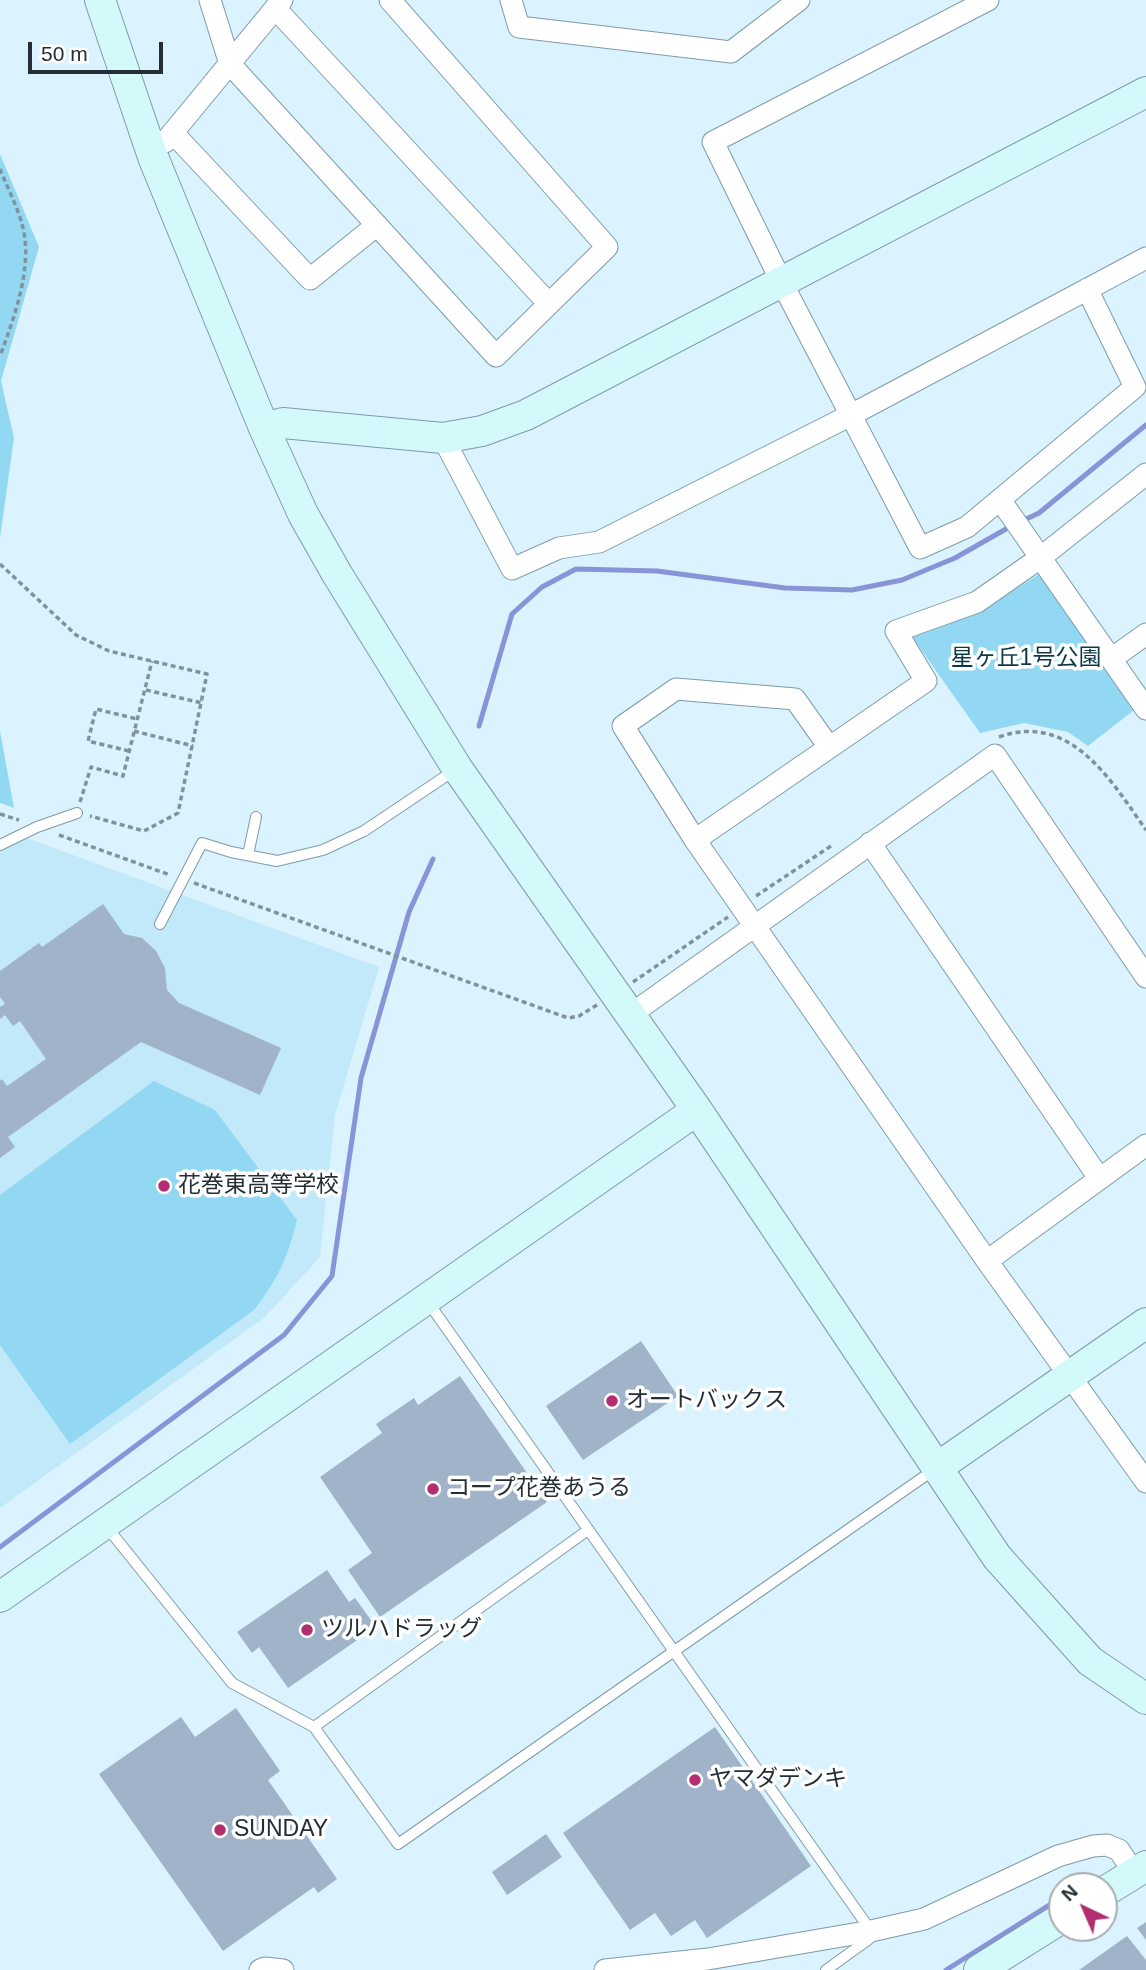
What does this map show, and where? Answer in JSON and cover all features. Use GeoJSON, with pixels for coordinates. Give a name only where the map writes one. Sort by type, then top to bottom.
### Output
{"type":"FeatureCollection","features":[{"type":"Feature","properties":{"kind":"street"},"geometry":{"type":"LineString","coordinates":[[100,0],[153,157],[264,428],[303,514],[457,768],[697,1110],[997,1557],[1090,1661],[1146,1699]]}},
{"type":"Feature","properties":{"kind":"street"},"geometry":{"type":"LineString","coordinates":[[210,0],[230,64],[496,356],[607,247],[390,0]]}},
{"type":"Feature","properties":{"kind":"street"},"geometry":{"type":"LineString","coordinates":[[511,0],[519,27],[731,52],[799,0]]}},
{"type":"Feature","properties":{"kind":"street"},"geometry":{"type":"LineString","coordinates":[[988,0],[713,142],[782,283],[920,548],[967,527],[1135,387],[1087,289]]}},
{"type":"Feature","properties":{"kind":"street"},"geometry":{"type":"LineString","coordinates":[[153,157],[278,4],[549,304]]}},
{"type":"Feature","properties":{"kind":"street"},"geometry":{"type":"LineString","coordinates":[[264,428],[283,423],[443,438],[482,431],[526,415],[1146,92]]}},
{"type":"Feature","properties":{"kind":"street"},"geometry":{"type":"LineString","coordinates":[[173,133],[310,279],[377,225]]}},
{"type":"Feature","properties":{"kind":"street"},"geometry":{"type":"LineString","coordinates":[[443,438],[512,569],[559,548],[599,542],[851,415],[1146,258]]}},
{"type":"Feature","properties":{"kind":"street"},"geometry":{"type":"LineString","coordinates":[[695,840],[926,681],[895,631],[977,601],[1040,558],[1146,474]]}},
{"type":"Feature","properties":{"kind":"street"},"geometry":{"type":"LineString","coordinates":[[1001,501],[1146,709]]}},
{"type":"Feature","properties":{"kind":"street"},"geometry":{"type":"LineString","coordinates":[[1111,659],[1146,635]]}},
{"type":"Feature","properties":{"kind":"street"},"geometry":{"type":"LineString","coordinates":[[829,747],[794,699],[676,689],[623,726],[695,840],[987,1261],[1146,1482]]}},
{"type":"Feature","properties":{"kind":"street"},"geometry":{"type":"LineString","coordinates":[[629,1015],[995,755],[1146,977]]}},
{"type":"Feature","properties":{"kind":"street"},"geometry":{"type":"LineString","coordinates":[[870,843],[1099,1178]]}},
{"type":"Feature","properties":{"kind":"street"},"geometry":{"type":"LineString","coordinates":[[0,1597],[697,1110]]}},
{"type":"Feature","properties":{"kind":"street"},"geometry":{"type":"LineString","coordinates":[[987,1261],[1146,1145]]}},
{"type":"Feature","properties":{"kind":"street"},"geometry":{"type":"LineString","coordinates":[[938,1467],[1146,1323]]}},
{"type":"Feature","properties":{"kind":"street"},"geometry":{"type":"LineString","coordinates":[[605,1970],[708,1959],[871,1931],[924,1919],[1058,1856],[1093,1846],[1107,1845],[1119,1850],[1140,1870],[1118,1883]]}},
{"type":"Feature","properties":{"kind":"street"},"geometry":{"type":"LineString","coordinates":[[979,1970],[1048,1927]]}},
{"type":"Feature","properties":{"kind":"street"},"geometry":{"type":"LineString","coordinates":[[260,1970],[283,1970]]}},
{"type":"Feature","properties":{"kind":"lane"},"geometry":{"type":"LineString","coordinates":[[160,924],[202,843],[277,861],[323,850],[364,831],[457,768]]}},
{"type":"Feature","properties":{"kind":"lane"},"geometry":{"type":"LineString","coordinates":[[0,845],[37,827],[77,813]]}},
{"type":"Feature","properties":{"kind":"lane"},"geometry":{"type":"LineString","coordinates":[[248,855],[256,817]]}},
{"type":"Feature","properties":{"kind":"lane"},"geometry":{"type":"LineString","coordinates":[[426,1300],[871,1931],[866,1942],[826,1970]]}},
{"type":"Feature","properties":{"kind":"lane"},"geometry":{"type":"LineString","coordinates":[[104,1524],[232,1683],[314,1727],[398,1844],[938,1467]]}},
{"type":"Feature","properties":{"kind":"lane"},"geometry":{"type":"LineString","coordinates":[[314,1727],[589,1530]]}},
{"type":"Feature","properties":{"kind":"path"},"geometry":{"type":"LineString","coordinates":[[0,169],[23,226],[25,258],[18,305],[0,356]]}},
{"type":"Feature","properties":{"kind":"path"},"geometry":{"type":"LineString","coordinates":[[0,565],[76,635],[109,651],[152,661],[207,674],[178,813],[144,831],[77,813],[91,767],[123,776],[152,661]]}},
{"type":"Feature","properties":{"kind":"path"},"geometry":{"type":"LineString","coordinates":[[145,690],[202,703]]}},
{"type":"Feature","properties":{"kind":"path"},"geometry":{"type":"LineString","coordinates":[[129,751],[88,741],[96,709],[137,719]]}},
{"type":"Feature","properties":{"kind":"path"},"geometry":{"type":"LineString","coordinates":[[134,731],[193,746]]}},
{"type":"Feature","properties":{"kind":"path"},"geometry":{"type":"LineString","coordinates":[[370,947],[414,962]]}},
{"type":"Feature","properties":{"kind":"shaded area","name":"花巻東高等学校"},"geometry":{"type":"Polygon","coordinates":[[[13,833],[379,967],[335,1115],[320,1257],[264,1318],[0,1508],[0,840],[13,833]]]}},
{"type":"Feature","properties":{"kind":"green space"},"geometry":{"type":"Polygon","coordinates":[[[0,154],[39,247],[1,381],[14,438],[0,538],[0,154]]]}},
{"type":"Feature","properties":{"kind":"green space","name":"星ヶ丘1号公園"},"geometry":{"type":"Polygon","coordinates":[[[1044,571],[1138,707],[1088,746],[1068,732],[1024,723],[980,733],[910,634],[983,610],[1044,571]]]}},
{"type":"Feature","properties":{"kind":"green space"},"geometry":{"type":"Polygon","coordinates":[[[0,731],[14,808],[0,803],[0,731]]]}},
{"type":"Feature","properties":{"kind":"green space"},"geometry":{"type":"Polygon","coordinates":[[[154,1081],[215,1110],[297,1220],[281,1267],[254,1310],[70,1444],[0,1345],[0,1195],[154,1081]]]}},
{"type":"Feature","properties":{"kind":"building"},"geometry":{"type":"Polygon","coordinates":[[[103,904],[124,934],[142,938],[156,951],[165,968],[167,990],[179,1003],[281,1048],[260,1095],[141,1042],[8,1137],[15,1147],[0,1158],[0,1081],[2,1079],[7,1086],[46,1059],[20,1021],[13,1026],[5,1015],[0,1019],[0,1007],[5,1004],[0,997],[0,971],[39,943],[42,947],[103,904]]]}},
{"type":"Feature","properties":{"kind":"building","name":"オートバックス"},"geometry":{"type":"Polygon","coordinates":[[[641,1341],[678,1396],[583,1460],[546,1406],[641,1341]]]}},
{"type":"Feature","properties":{"kind":"building","name":"コープ花巻あうる"},"geometry":{"type":"Polygon","coordinates":[[[460,1376],[547,1502],[380,1617],[348,1570],[372,1553],[320,1477],[382,1433],[376,1424],[414,1398],[418,1405],[460,1376]]]}},
{"type":"Feature","properties":{"kind":"building","name":"ツルハドラッグ"},"geometry":{"type":"Polygon","coordinates":[[[327,1570],[349,1602],[355,1598],[376,1627],[288,1688],[259,1647],[252,1653],[237,1632],[327,1570]]]}},
{"type":"Feature","properties":{"kind":"building","name":"SUNDAY"},"geometry":{"type":"Polygon","coordinates":[[[236,1708],[280,1771],[268,1780],[337,1879],[318,1893],[314,1887],[223,1951],[99,1774],[181,1717],[195,1737],[236,1708]]]}},
{"type":"Feature","properties":{"kind":"building","name":"ヤマダデンキ"},"geometry":{"type":"Polygon","coordinates":[[[715,1727],[811,1866],[707,1938],[695,1920],[671,1936],[655,1913],[630,1930],[563,1833],[715,1727]]]}},
{"type":"Feature","properties":{"kind":"building"},"geometry":{"type":"Polygon","coordinates":[[[546,1834],[562,1857],[507,1895],[492,1872],[546,1834]]]}},
{"type":"Feature","properties":{"kind":"building"},"geometry":{"type":"Polygon","coordinates":[[[1146,1922],[1146,1940],[1137,1928],[1146,1922]]]}},
{"type":"Feature","properties":{"kind":"building"},"geometry":{"type":"Polygon","coordinates":[[[1127,1936],[1146,1960],[1146,1970],[1079,1970],[1127,1936]]]}},
{"type":"Feature","properties":{"kind":"waterway"},"geometry":{"type":"LineString","coordinates":[[1022,521],[1039,513],[1146,425]]}},
{"type":"Feature","properties":{"kind":"waterway"},"geometry":{"type":"LineString","coordinates":[[479,726],[512,614],[542,587],[576,569],[657,571],[785,588],[852,590],[902,580],[955,558],[1013,525]]}},
{"type":"Feature","properties":{"kind":"waterway"},"geometry":{"type":"LineString","coordinates":[[0,1547],[284,1335],[332,1276],[361,1078],[409,912],[433,859]]}},
{"type":"Feature","properties":{"kind":"waterway"},"geometry":{"type":"LineString","coordinates":[[946,1970],[1048,1906]]}},
{"type":"Feature","properties":{"kind":"place","name":"花巻東高等学校"},"geometry":{"type":"Point","coordinates":[164,1186]}},
{"type":"Feature","properties":{"kind":"place","name":"オートバックス"},"geometry":{"type":"Point","coordinates":[612,1401]}},
{"type":"Feature","properties":{"kind":"place","name":"コープ花巻あうる"},"geometry":{"type":"Point","coordinates":[433,1489]}},
{"type":"Feature","properties":{"kind":"place","name":"ツルハドラッグ"},"geometry":{"type":"Point","coordinates":[307,1630]}},
{"type":"Feature","properties":{"kind":"place","name":"ヤマダデンキ"},"geometry":{"type":"Point","coordinates":[695,1780]}},
{"type":"Feature","properties":{"kind":"place","name":"SUNDAY"},"geometry":{"type":"Point","coordinates":[220,1830]}}]}
